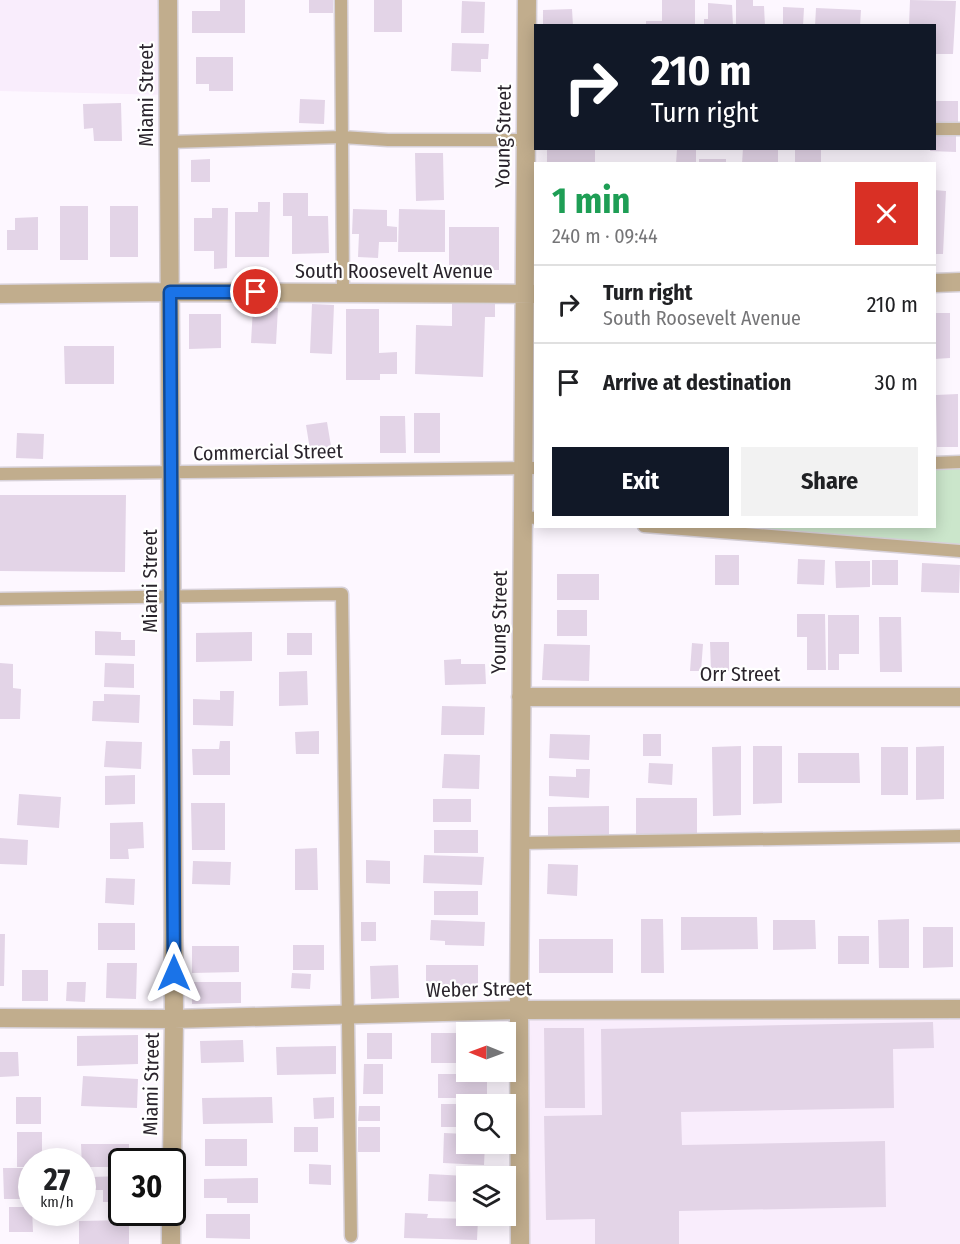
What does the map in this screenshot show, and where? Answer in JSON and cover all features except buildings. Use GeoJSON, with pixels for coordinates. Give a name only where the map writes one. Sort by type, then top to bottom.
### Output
{"type":"FeatureCollection","features":[{"type":"Feature","properties":{"kind":"street","name":"Miami Street"},"geometry":{"type":"LineString","coordinates":[[168,0],[174,1019],[172,1148]]}},
{"type":"Feature","properties":{"kind":"street","name":"Young Street"},"geometry":{"type":"LineString","coordinates":[[520,1244],[521,697],[530,468],[527,0]]}},
{"type":"Feature","properties":{"kind":"street"},"geometry":{"type":"LineString","coordinates":[[936,283],[960,282]]}},
{"type":"Feature","properties":{"kind":"street","name":"South Roosevelt Avenue"},"geometry":{"type":"LineString","coordinates":[[0,294],[170,292],[529,294]]}},
{"type":"Feature","properties":{"kind":"street","name":"Orr Street"},"geometry":{"type":"LineString","coordinates":[[521,697],[960,697]]}},
{"type":"Feature","properties":{"kind":"street","name":"Weber Street"},"geometry":{"type":"LineString","coordinates":[[0,1018],[174,1019],[519,1010],[960,1009]]}},
{"type":"Feature","properties":{"kind":"street"},"geometry":{"type":"LineString","coordinates":[[171,1226],[171,1244]]}},
{"type":"Feature","properties":{"kind":"lane"},"geometry":{"type":"LineString","coordinates":[[341,0],[343,293]]}},
{"type":"Feature","properties":{"kind":"lane"},"geometry":{"type":"LineString","coordinates":[[936,129],[960,129]]}},
{"type":"Feature","properties":{"kind":"lane"},"geometry":{"type":"LineString","coordinates":[[169,142],[342,137],[388,140],[529,132]]}},
{"type":"Feature","properties":{"kind":"lane"},"geometry":{"type":"LineString","coordinates":[[936,463],[960,462]]}},
{"type":"Feature","properties":{"kind":"lane","name":"Commercial Street"},"geometry":{"type":"LineString","coordinates":[[0,474],[530,468]]}},
{"type":"Feature","properties":{"kind":"lane"},"geometry":{"type":"LineString","coordinates":[[669,528],[960,551]]}},
{"type":"Feature","properties":{"kind":"lane"},"geometry":{"type":"LineString","coordinates":[[0,599],[342,594],[350,1014],[351,1236]]}},
{"type":"Feature","properties":{"kind":"lane"},"geometry":{"type":"LineString","coordinates":[[520,843],[960,836]]}},
{"type":"Feature","properties":{"kind":"shaded area"},"geometry":{"type":"Polygon","coordinates":[[[0,0],[168,0],[169,95],[0,91],[0,0]]]}},
{"type":"Feature","properties":{"kind":"shaded area"},"geometry":{"type":"Polygon","coordinates":[[[523,294],[534,294],[534,468],[524,469],[523,294]]]}},
{"type":"Feature","properties":{"kind":"shaded area"},"geometry":{"type":"Polygon","coordinates":[[[960,1009],[960,1244],[520,1244],[519,1010],[960,1009]]]}},
{"type":"Feature","properties":{"kind":"green space"},"geometry":{"type":"Polygon","coordinates":[[[960,462],[960,551],[657,528],[936,528],[936,463],[960,462]]]}},
{"type":"Feature","properties":{"kind":"route"},"geometry":{"type":"LineString","coordinates":[[174,973],[170,292],[256,292]]}}]}
